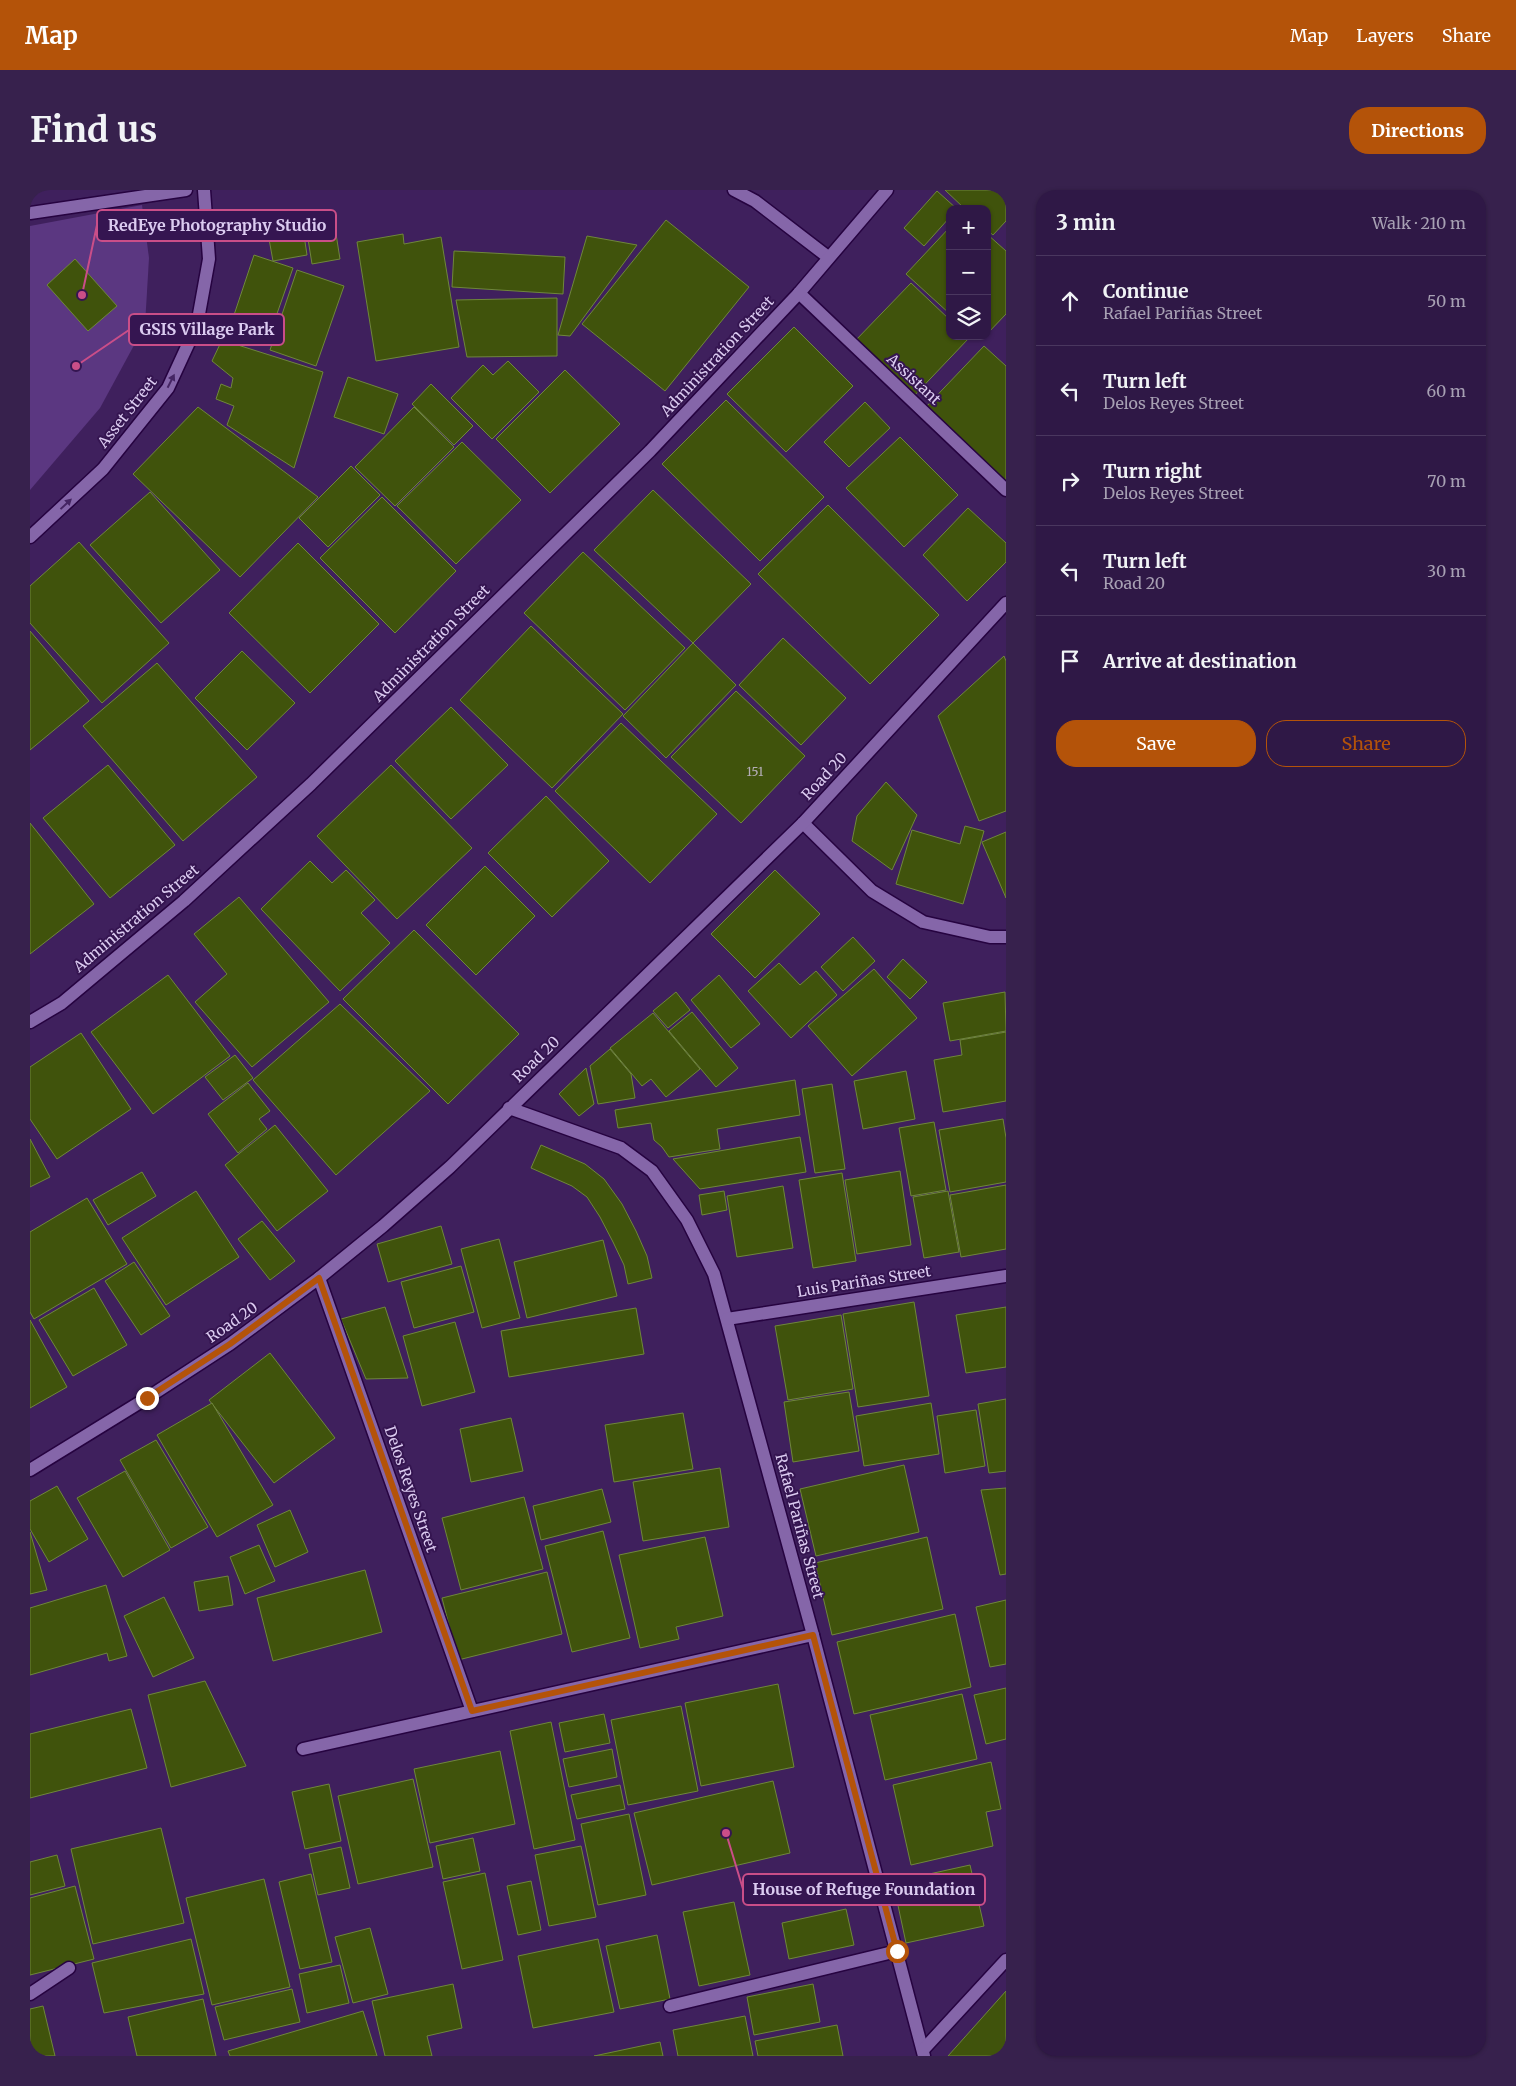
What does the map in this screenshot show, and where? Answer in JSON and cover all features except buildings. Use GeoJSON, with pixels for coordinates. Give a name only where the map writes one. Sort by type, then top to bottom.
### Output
{"type":"FeatureCollection","features":[{"type":"Feature","properties":{"kind":"street"},"geometry":{"type":"LineString","coordinates":[[30,213],[186,190]]}},
{"type":"Feature","properties":{"kind":"street","name":"Asset Street"},"geometry":{"type":"LineString","coordinates":[[30,537],[103,469],[168,388],[197,325],[199,316],[209,259],[204,190]]}},
{"type":"Feature","properties":{"kind":"street"},"geometry":{"type":"LineString","coordinates":[[734,190],[755,201],[828,257]]}},
{"type":"Feature","properties":{"kind":"street","name":"Administration Street"},"geometry":{"type":"LineString","coordinates":[[30,1022],[62,1003],[184,901],[311,784],[650,451],[799,293],[887,190]]}},
{"type":"Feature","properties":{"kind":"street","name":"Assistant"},"geometry":{"type":"LineString","coordinates":[[799,293],[1006,490]]}},
{"type":"Feature","properties":{"kind":"street","name":"Road 20"},"geometry":{"type":"LineString","coordinates":[[30,1470],[230,1344],[319,1278],[383,1226],[450,1167],[803,823],[1006,603]]}},
{"type":"Feature","properties":{"kind":"street"},"geometry":{"type":"LineString","coordinates":[[803,823],[872,891],[923,922],[990,937],[1006,937]]}},
{"type":"Feature","properties":{"kind":"street","name":"Rafael Pariñas Street"},"geometry":{"type":"LineString","coordinates":[[509,1108],[621,1148],[652,1171],[688,1220],[714,1274],[813,1635],[923,2053]]}},
{"type":"Feature","properties":{"kind":"street","name":"Luis Pariñas Street"},"geometry":{"type":"LineString","coordinates":[[727,1319],[1006,1276]]}},
{"type":"Feature","properties":{"kind":"street","name":"Delos Reyes Street"},"geometry":{"type":"LineString","coordinates":[[319,1278],[472,1711]]}},
{"type":"Feature","properties":{"kind":"street"},"geometry":{"type":"LineString","coordinates":[[303,1749],[813,1635]]}},
{"type":"Feature","properties":{"kind":"street"},"geometry":{"type":"LineString","coordinates":[[670,2006],[897,1951]]}},
{"type":"Feature","properties":{"kind":"street"},"geometry":{"type":"LineString","coordinates":[[923,2053],[1006,1960]]}},
{"type":"Feature","properties":{"kind":"street"},"geometry":{"type":"LineString","coordinates":[[30,1994],[69,1968]]}},
{"type":"Feature","properties":{"kind":"shaded area"},"geometry":{"type":"Polygon","coordinates":[[[142,205],[149,258],[145,325],[100,408],[30,490],[30,226],[142,205]]]}},
{"type":"Feature","properties":{"kind":"place","name":"RedEye Photography Studio"},"geometry":{"type":"Point","coordinates":[82,295]}},
{"type":"Feature","properties":{"kind":"place","name":"GSIS Village Park"},"geometry":{"type":"Point","coordinates":[76,366]}},
{"type":"Feature","properties":{"kind":"place","name":"House of Refuge Foundation"},"geometry":{"type":"Point","coordinates":[726,1833]}},
{"type":"Feature","properties":{"kind":"route"},"geometry":{"type":"LineString","coordinates":[[147,1398],[230,1344],[319,1278],[472,1711],[813,1635],[897,1951]]}}]}
